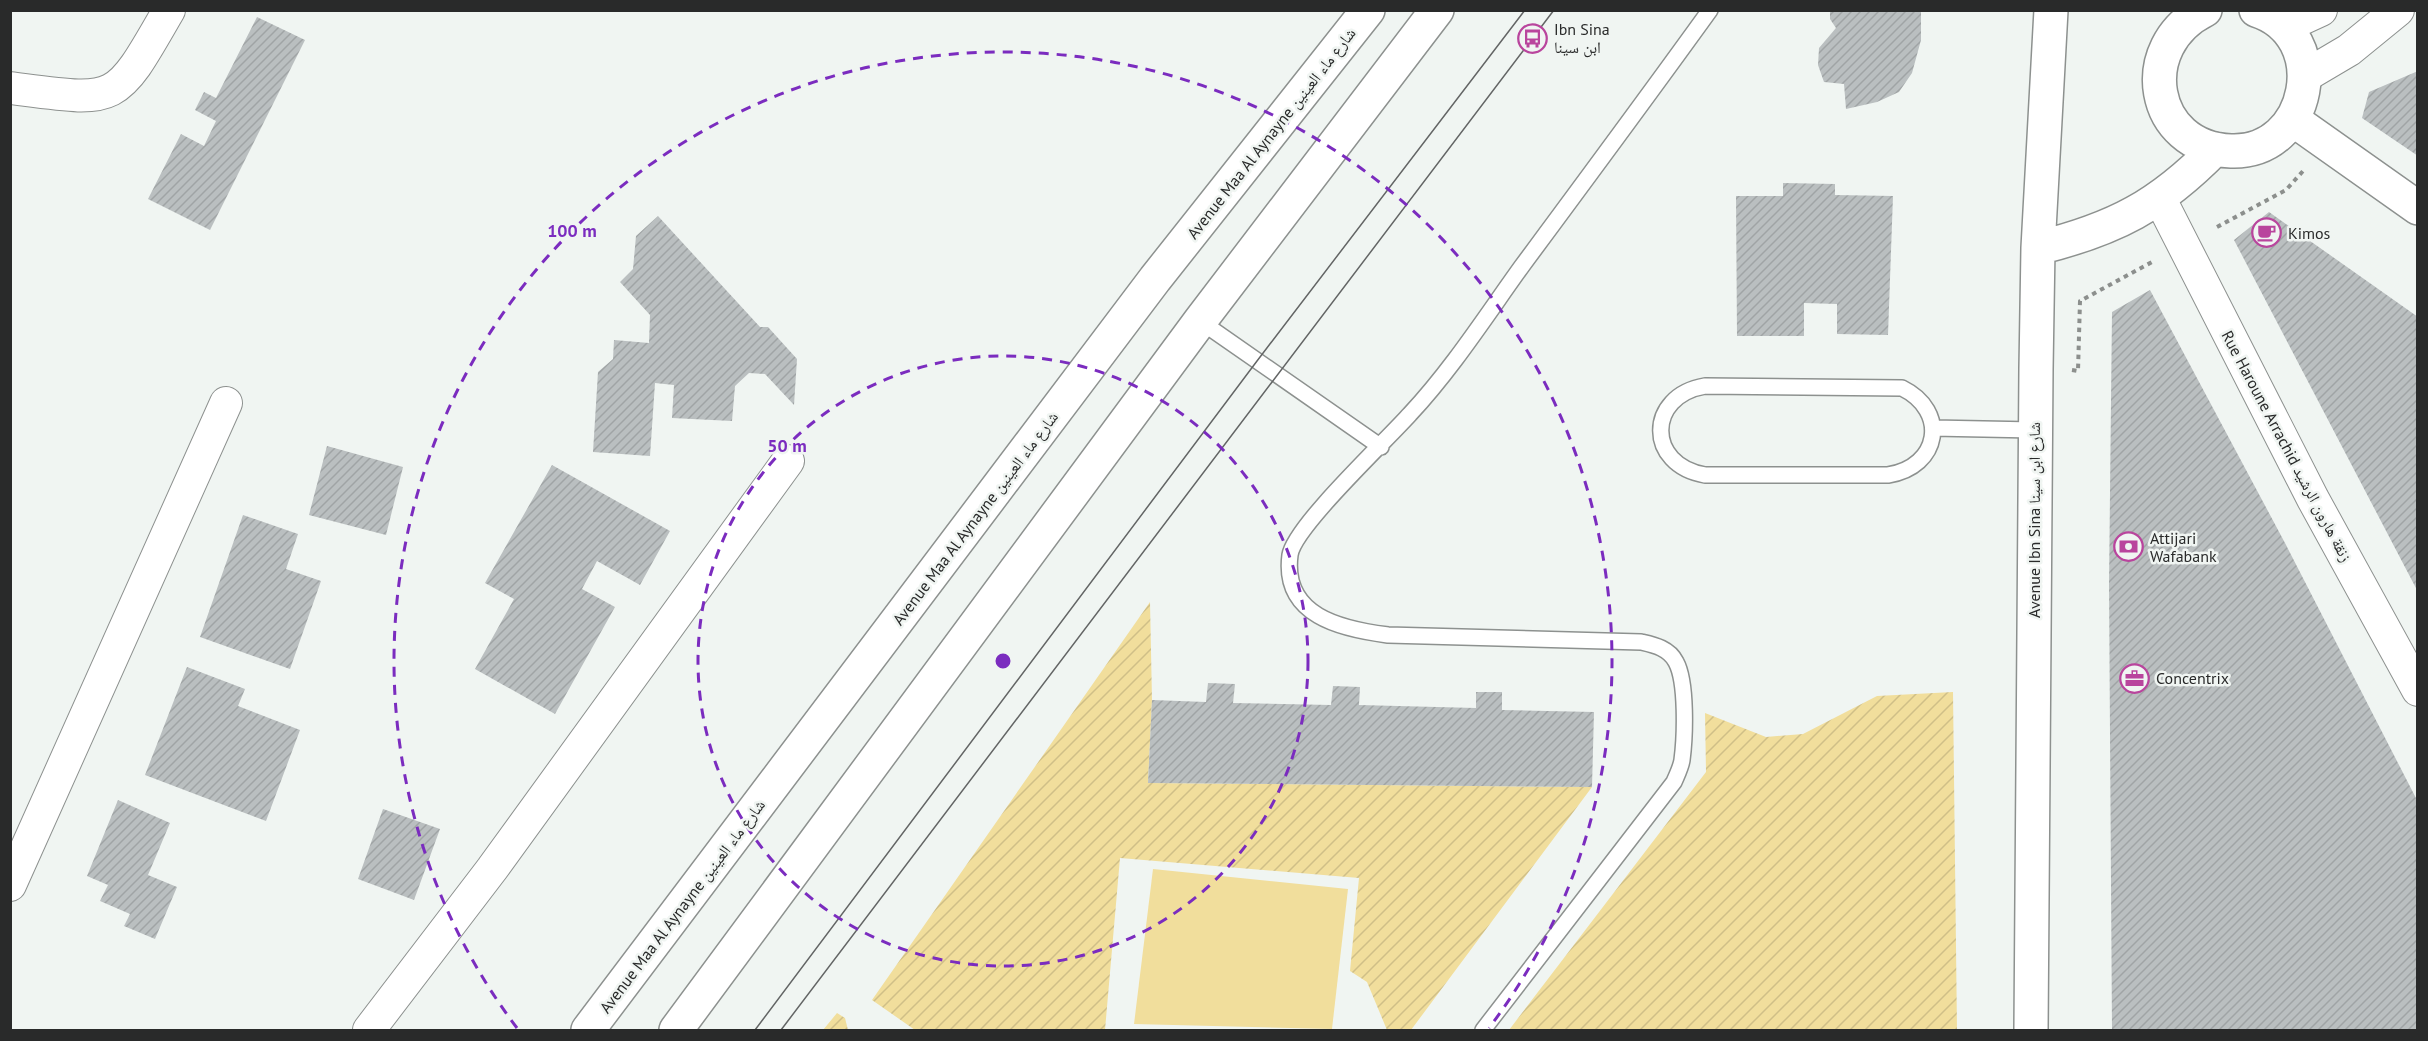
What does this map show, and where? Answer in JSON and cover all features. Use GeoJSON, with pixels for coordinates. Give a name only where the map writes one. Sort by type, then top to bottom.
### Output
{"type":"FeatureCollection","features":[{"type":"Feature","properties":{"kind":"street"},"geometry":{"type":"LineString","coordinates":[[10,88],[96,97],[118,88],[135,70],[169,10]]}},
{"type":"Feature","properties":{"kind":"street","name":"Avenue Maa Al Aynayne شارع ماء العينين"},"geometry":{"type":"LineString","coordinates":[[588,1030],[1155,279],[1368,10]]}},
{"type":"Feature","properties":{"kind":"street"},"geometry":{"type":"LineString","coordinates":[[676,1030],[1200,321],[1437,10]]}},
{"type":"Feature","properties":{"kind":"street","name":"Avenue Ibn Sina شارع ابن سينا"},"geometry":{"type":"LineString","coordinates":[[2031,1030],[2034,430],[2038,248],[2051,10]]}},
{"type":"Feature","properties":{"kind":"street"},"geometry":{"type":"LineString","coordinates":[[2188,13],[2164,51],[2159,71],[2160,92],[2167,112],[2179,129],[2196,141],[2215,149],[2232,151],[2266,142],[2292,119],[2304,92],[2305,76],[2299,50],[2284,27],[2256,10]]}},
{"type":"Feature","properties":{"kind":"street"},"geometry":{"type":"LineString","coordinates":[[2284,27],[2321,10]]}},
{"type":"Feature","properties":{"kind":"street"},"geometry":{"type":"LineString","coordinates":[[2305,76],[2349,50],[2398,10]]}},
{"type":"Feature","properties":{"kind":"street"},"geometry":{"type":"LineString","coordinates":[[2292,119],[2418,208]]}},
{"type":"Feature","properties":{"kind":"street"},"geometry":{"type":"LineString","coordinates":[[2038,248],[2081,238],[2122,221],[2160,199],[2189,176],[2215,149]]}},
{"type":"Feature","properties":{"kind":"street","name":"Rue Haroune Arrachid زنقة هارون الرشيد"},"geometry":{"type":"LineString","coordinates":[[2160,199],[2313,499],[2418,690]]}},
{"type":"Feature","properties":{"kind":"street"},"geometry":{"type":"LineString","coordinates":[[10,885],[226,403]]}},
{"type":"Feature","properties":{"kind":"street"},"geometry":{"type":"LineString","coordinates":[[369,1030],[572,759],[788,460]]}},
{"type":"Feature","properties":{"kind":"lane"},"geometry":{"type":"LineString","coordinates":[[1483,1030],[1674,782],[1682,762],[1682,680],[1676,661],[1664,648],[1641,642],[1388,635],[1351,630],[1324,619],[1301,602],[1290,580],[1291,552],[1308,521],[1381,447],[1428,394],[1710,10]]}},
{"type":"Feature","properties":{"kind":"lane"},"geometry":{"type":"LineString","coordinates":[[1200,321],[1381,447]]}},
{"type":"Feature","properties":{"kind":"lane"},"geometry":{"type":"LineString","coordinates":[[1705,386],[1902,388],[1914,394],[1924,403],[1933,428],[1928,449],[1915,466],[1902,473],[1888,475],[1705,475],[1689,473],[1676,465],[1666,452],[1661,438],[1661,423],[1671,402],[1690,388],[1705,386]]}},
{"type":"Feature","properties":{"kind":"lane"},"geometry":{"type":"LineString","coordinates":[[1933,428],[2034,430]]}},
{"type":"Feature","properties":{"kind":"shaded area"},"geometry":{"type":"Polygon","coordinates":[[[1150,602],[1152,700],[1148,783],[1592,787],[1411,1030],[1387,1030],[1367,982],[1350,971],[1359,878],[1120,858],[1105,1030],[915,1030],[872,1000],[1150,602]]]}},
{"type":"Feature","properties":{"kind":"shaded area"},"geometry":{"type":"Polygon","coordinates":[[[1953,692],[1957,1030],[1509,1030],[1706,772],[1705,713],[1766,737],[1803,734],[1877,696],[1953,692]]]}},
{"type":"Feature","properties":{"kind":"shaded area"},"geometry":{"type":"Polygon","coordinates":[[[1153,869],[1348,889],[1332,1029],[1134,1024],[1153,869]]]}},
{"type":"Feature","properties":{"kind":"shaded area"},"geometry":{"type":"Polygon","coordinates":[[[837,1013],[845,1018],[848,1030],[823,1030],[837,1013]]]}},
{"type":"Feature","properties":{"kind":"building"},"geometry":{"type":"Polygon","coordinates":[[[1830,10],[1921,10],[1921,40],[1912,73],[1899,92],[1877,102],[1846,109],[1844,84],[1824,82],[1818,65],[1819,48],[1836,28],[1830,19],[1830,10]]]}},
{"type":"Feature","properties":{"kind":"building"},"geometry":{"type":"Polygon","coordinates":[[[257,17],[305,40],[210,230],[148,199],[181,134],[204,146],[216,121],[195,110],[204,92],[216,98],[257,17]]]}},
{"type":"Feature","properties":{"kind":"building"},"geometry":{"type":"Polygon","coordinates":[[[2418,71],[2418,156],[2362,118],[2369,92],[2418,71]]]}},
{"type":"Feature","properties":{"kind":"building"},"geometry":{"type":"Polygon","coordinates":[[[1783,183],[1835,184],[1835,195],[1893,196],[1888,335],[1837,334],[1837,304],[1804,303],[1804,336],[1737,336],[1736,196],[1783,196],[1783,183]]]}},
{"type":"Feature","properties":{"kind":"building"},"geometry":{"type":"Polygon","coordinates":[[[2269,212],[2418,317],[2418,592],[2234,240],[2269,212]]]}},
{"type":"Feature","properties":{"kind":"building"},"geometry":{"type":"Polygon","coordinates":[[[658,216],[760,327],[768,327],[797,359],[794,405],[765,374],[749,373],[735,386],[732,421],[672,418],[674,385],[655,383],[650,456],[593,452],[598,372],[613,359],[614,340],[649,343],[650,315],[620,282],[633,269],[636,236],[658,216]]]}},
{"type":"Feature","properties":{"kind":"building"},"geometry":{"type":"Polygon","coordinates":[[[2150,290],[2285,543],[2418,802],[2418,1030],[2112,1030],[2109,585],[2112,312],[2150,290]]]}},
{"type":"Feature","properties":{"kind":"building"},"geometry":{"type":"Polygon","coordinates":[[[327,446],[403,467],[386,535],[309,515],[327,446]]]}},
{"type":"Feature","properties":{"kind":"building"},"geometry":{"type":"Polygon","coordinates":[[[552,465],[670,531],[640,585],[597,561],[582,589],[615,607],[555,714],[475,669],[514,599],[485,583],[552,465]]]}},
{"type":"Feature","properties":{"kind":"building"},"geometry":{"type":"Polygon","coordinates":[[[243,515],[298,534],[286,569],[321,581],[290,669],[200,637],[243,515]]]}},
{"type":"Feature","properties":{"kind":"building"},"geometry":{"type":"Polygon","coordinates":[[[187,667],[245,689],[238,706],[300,730],[266,821],[145,775],[187,667]]]}},
{"type":"Feature","properties":{"kind":"building"},"geometry":{"type":"Polygon","coordinates":[[[1208,683],[1235,684],[1233,703],[1331,705],[1333,686],[1360,687],[1359,705],[1476,708],[1476,692],[1502,692],[1502,710],[1594,712],[1592,787],[1148,783],[1152,700],[1206,702],[1208,683]]]}},
{"type":"Feature","properties":{"kind":"building"},"geometry":{"type":"Polygon","coordinates":[[[118,800],[170,823],[148,875],[177,887],[155,939],[124,926],[130,914],[100,901],[108,885],[87,876],[118,800]]]}},
{"type":"Feature","properties":{"kind":"building"},"geometry":{"type":"Polygon","coordinates":[[[383,809],[440,829],[414,900],[358,879],[383,809]]]}},
{"type":"Feature","properties":{"kind":"tram line"},"geometry":{"type":"LineString","coordinates":[[755,1030],[1257,361],[1525,10]]}},
{"type":"Feature","properties":{"kind":"tram line"},"geometry":{"type":"LineString","coordinates":[[781,1030],[1554,10]]}},
{"type":"Feature","properties":{"kind":"place","name":"Ibn Sina ابن سينا"},"geometry":{"type":"Point","coordinates":[1533,38]}},
{"type":"Feature","properties":{"kind":"place","name":"Kimos"},"geometry":{"type":"Point","coordinates":[2267,233]}},
{"type":"Feature","properties":{"kind":"place","name":"Attijari Wafabank"},"geometry":{"type":"Point","coordinates":[2129,547]}},
{"type":"Feature","properties":{"kind":"place","name":"Concentrix"},"geometry":{"type":"Point","coordinates":[2135,678]}}]}
